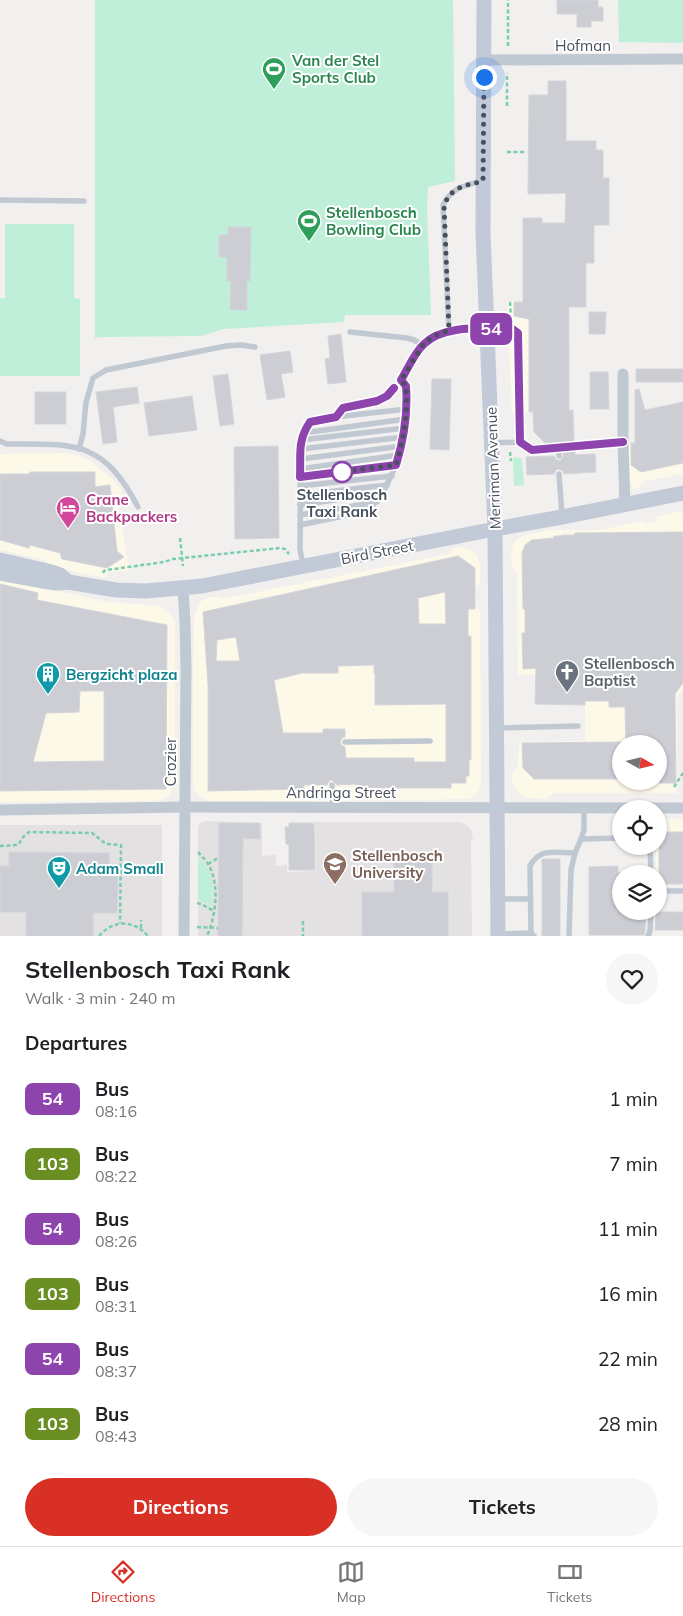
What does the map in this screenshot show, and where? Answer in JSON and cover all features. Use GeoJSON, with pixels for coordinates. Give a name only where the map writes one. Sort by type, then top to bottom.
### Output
{"type":"FeatureCollection","features":[{"type":"Feature","properties":{"kind":"street","name":"Merriman Avenue"},"geometry":{"type":"LineString","coordinates":[[484,0],[483,233],[495,529],[498,935]]}},
{"type":"Feature","properties":{"kind":"street","name":"Hofman"},"geometry":{"type":"LineString","coordinates":[[484,60],[683,59]]}},
{"type":"Feature","properties":{"kind":"street"},"geometry":{"type":"LineString","coordinates":[[624,374],[623,442],[625,505]]}},
{"type":"Feature","properties":{"kind":"street","name":"Bird Street"},"geometry":{"type":"LineString","coordinates":[[0,573],[42,581],[68,582],[116,590],[146,592],[202,586],[683,493]]}},
{"type":"Feature","properties":{"kind":"street","name":"Bird Street"},"geometry":{"type":"LineString","coordinates":[[0,560],[52,572],[60,575],[68,582]]}},
{"type":"Feature","properties":{"kind":"street","name":"Crozier"},"geometry":{"type":"LineString","coordinates":[[182,588],[185,622],[184,936]]}},
{"type":"Feature","properties":{"kind":"street","name":"Andringa Street"},"geometry":{"type":"LineString","coordinates":[[0,810],[184,807],[612,807]]}},
{"type":"Feature","properties":{"kind":"street","name":"Andringa Street"},"geometry":{"type":"LineString","coordinates":[[667,808],[683,808]]}},
{"type":"Feature","properties":{"kind":"lane"},"geometry":{"type":"LineString","coordinates":[[449,330],[444,205],[448,195],[457,189],[483,181]]}},
{"type":"Feature","properties":{"kind":"lane"},"geometry":{"type":"LineString","coordinates":[[0,200],[84,201]]}},
{"type":"Feature","properties":{"kind":"lane"},"geometry":{"type":"LineString","coordinates":[[336,417],[343,408],[377,401],[387,396],[401,380],[423,345],[432,337],[449,330],[511,328],[518,333],[520,442]]}},
{"type":"Feature","properties":{"kind":"lane"},"geometry":{"type":"LineString","coordinates":[[350,332],[407,338],[423,345]]}},
{"type":"Feature","properties":{"kind":"lane"},"geometry":{"type":"LineString","coordinates":[[79,448],[84,434],[86,402],[93,378],[106,370],[226,346],[241,345],[254,347]]}},
{"type":"Feature","properties":{"kind":"lane"},"geometry":{"type":"LineString","coordinates":[[300,525],[368,511],[377,502],[392,476],[404,437],[406,386],[401,380]]}},
{"type":"Feature","properties":{"kind":"lane"},"geometry":{"type":"LineString","coordinates":[[303,566],[300,550],[300,469],[303,432],[310,422],[406,409]]}},
{"type":"Feature","properties":{"kind":"lane"},"geometry":{"type":"LineString","coordinates":[[303,432],[406,419]]}},
{"type":"Feature","properties":{"kind":"lane"},"geometry":{"type":"LineString","coordinates":[[301,440],[405,428]]}},
{"type":"Feature","properties":{"kind":"lane"},"geometry":{"type":"LineString","coordinates":[[301,449],[404,437]]}},
{"type":"Feature","properties":{"kind":"lane"},"geometry":{"type":"LineString","coordinates":[[0,441],[7,444],[62,444],[87,450],[105,461],[117,473],[138,507]]}},
{"type":"Feature","properties":{"kind":"lane"},"geometry":{"type":"LineString","coordinates":[[492,443],[520,442],[532,450],[623,442]]}},
{"type":"Feature","properties":{"kind":"lane"},"geometry":{"type":"LineString","coordinates":[[0,448],[7,444]]}},
{"type":"Feature","properties":{"kind":"lane"},"geometry":{"type":"LineString","coordinates":[[301,459],[402,446]]}},
{"type":"Feature","properties":{"kind":"lane"},"geometry":{"type":"LineString","coordinates":[[558,448],[559,456]]}},
{"type":"Feature","properties":{"kind":"lane"},"geometry":{"type":"LineString","coordinates":[[300,469],[399,455]]}},
{"type":"Feature","properties":{"kind":"lane"},"geometry":{"type":"LineString","coordinates":[[300,477],[396,465]]}},
{"type":"Feature","properties":{"kind":"lane"},"geometry":{"type":"LineString","coordinates":[[559,474],[562,517]]}},
{"type":"Feature","properties":{"kind":"lane"},"geometry":{"type":"LineString","coordinates":[[300,486],[392,476]]}},
{"type":"Feature","properties":{"kind":"lane"},"geometry":{"type":"LineString","coordinates":[[300,495],[387,485]]}},
{"type":"Feature","properties":{"kind":"lane"},"geometry":{"type":"LineString","coordinates":[[300,504],[383,493]]}},
{"type":"Feature","properties":{"kind":"lane"},"geometry":{"type":"LineString","coordinates":[[300,516],[377,502]]}},
{"type":"Feature","properties":{"kind":"lane"},"geometry":{"type":"LineString","coordinates":[[496,728],[578,726]]}},
{"type":"Feature","properties":{"kind":"lane"},"geometry":{"type":"LineString","coordinates":[[345,742],[430,741]]}},
{"type":"Feature","properties":{"kind":"lane"},"geometry":{"type":"LineString","coordinates":[[332,784],[333,808]]}},
{"type":"Feature","properties":{"kind":"lane"},"geometry":{"type":"LineString","coordinates":[[568,936],[571,870],[574,853],[584,830],[584,807]]}},
{"type":"Feature","properties":{"kind":"lane"},"geometry":{"type":"LineString","coordinates":[[581,839],[612,838]]}},
{"type":"Feature","properties":{"kind":"lane"},"geometry":{"type":"LineString","coordinates":[[498,935],[532,935],[530,866],[534,858],[546,852],[574,853]]}},
{"type":"Feature","properties":{"kind":"lane"},"geometry":{"type":"LineString","coordinates":[[667,891],[683,891]]}},
{"type":"Feature","properties":{"kind":"lane"},"geometry":{"type":"LineString","coordinates":[[497,899],[530,899]]}},
{"type":"Feature","properties":{"kind":"lane"},"geometry":{"type":"LineString","coordinates":[[648,936],[651,920]]}},
{"type":"Feature","properties":{"kind":"path"},"geometry":{"type":"LineString","coordinates":[[508,0],[508,46]]}},
{"type":"Feature","properties":{"kind":"path"},"geometry":{"type":"LineString","coordinates":[[507,72],[507,106]]}},
{"type":"Feature","properties":{"kind":"path"},"geometry":{"type":"LineString","coordinates":[[508,152],[526,152]]}},
{"type":"Feature","properties":{"kind":"path"},"geometry":{"type":"LineString","coordinates":[[510,302],[511,328]]}},
{"type":"Feature","properties":{"kind":"path"},"geometry":{"type":"LineString","coordinates":[[180,538],[184,566]]}},
{"type":"Feature","properties":{"kind":"path"},"geometry":{"type":"LineString","coordinates":[[103,574],[107,570],[182,558],[280,548],[286,549],[289,554]]}},
{"type":"Feature","properties":{"kind":"path"},"geometry":{"type":"LineString","coordinates":[[674,787],[683,773]]}},
{"type":"Feature","properties":{"kind":"path"},"geometry":{"type":"LineString","coordinates":[[0,846],[18,846],[29,832],[92,833],[106,844],[121,846],[120,924]]}},
{"type":"Feature","properties":{"kind":"path"},"geometry":{"type":"LineString","coordinates":[[195,849],[208,864],[214,881],[216,902],[207,936]]}},
{"type":"Feature","properties":{"kind":"path"},"geometry":{"type":"LineString","coordinates":[[208,864],[218,858]]}},
{"type":"Feature","properties":{"kind":"path"},"geometry":{"type":"LineString","coordinates":[[195,903],[214,910]]}},
{"type":"Feature","properties":{"kind":"path"},"geometry":{"type":"LineString","coordinates":[[141,920],[141,928]]}},
{"type":"Feature","properties":{"kind":"path"},"geometry":{"type":"LineString","coordinates":[[302,921],[303,936]]}},
{"type":"Feature","properties":{"kind":"path"},"geometry":{"type":"LineString","coordinates":[[99,936],[104,930],[120,924],[131,924],[141,928],[148,936]]}},
{"type":"Feature","properties":{"kind":"path"},"geometry":{"type":"LineString","coordinates":[[195,927],[218,928]]}},
{"type":"Feature","properties":{"kind":"shaded area"},"geometry":{"type":"Polygon","coordinates":[[[507,302],[570,302],[569,411],[512,413],[507,302]]]}},
{"type":"Feature","properties":{"kind":"shaded area"},"geometry":{"type":"Polygon","coordinates":[[[629,443],[631,443],[631,465],[641,472],[683,463],[683,474],[644,481],[638,488],[632,489],[628,466],[629,443]]]}},
{"type":"Feature","properties":{"kind":"shaded area"},"geometry":{"type":"Polygon","coordinates":[[[14,453],[64,453],[76,455],[91,461],[115,481],[121,490],[123,499],[123,503],[119,508],[129,570],[107,572],[106,578],[50,567],[45,560],[0,550],[0,455],[14,453]]]}},
{"type":"Feature","properties":{"kind":"shaded area"},"geometry":{"type":"Polygon","coordinates":[[[681,511],[683,517],[683,689],[677,696],[677,793],[553,793],[547,799],[526,798],[517,791],[512,781],[513,771],[518,767],[519,742],[585,741],[585,701],[608,701],[607,675],[518,675],[517,574],[512,567],[511,555],[513,545],[516,540],[525,535],[551,530],[599,530],[644,521],[645,524],[657,521],[656,517],[681,511]]]}},
{"type":"Feature","properties":{"kind":"shaded area"},"geometry":{"type":"Polygon","coordinates":[[[462,547],[474,551],[480,564],[480,584],[475,588],[476,605],[480,611],[481,783],[478,792],[467,799],[342,801],[208,801],[199,796],[195,791],[193,783],[193,696],[194,618],[200,602],[210,597],[223,599],[450,554],[454,548],[462,547]]]}},
{"type":"Feature","properties":{"kind":"shaded area","name":"Bergzicht plaza"},"geometry":{"type":"Polygon","coordinates":[[[0,579],[107,602],[158,606],[164,608],[173,617],[175,622],[175,783],[169,796],[155,801],[0,802],[0,579]]]}},
{"type":"Feature","properties":{"kind":"shaded area"},"geometry":{"type":"Polygon","coordinates":[[[667,819],[683,819],[683,884],[667,884],[667,865],[656,865],[656,855],[667,855],[667,819]]]}},
{"type":"Feature","properties":{"kind":"shaded area","name":"Stellenbosch University"},"geometry":{"type":"Polygon","coordinates":[[[205,821],[262,823],[262,856],[276,855],[276,866],[287,865],[287,872],[316,871],[315,822],[458,822],[465,824],[471,829],[473,840],[471,840],[472,936],[198,936],[198,827],[200,823],[205,821]]]}},
{"type":"Feature","properties":{"kind":"shaded area"},"geometry":{"type":"Polygon","coordinates":[[[0,825],[162,825],[162,936],[0,936],[0,825]]]}},
{"type":"Feature","properties":{"kind":"green space","name":"Van der Stel Sports Club"},"geometry":{"type":"Polygon","coordinates":[[[95,0],[453,0],[455,181],[428,187],[431,315],[345,315],[344,322],[224,329],[201,336],[95,338],[95,0]]]}},
{"type":"Feature","properties":{"kind":"green space"},"geometry":{"type":"Polygon","coordinates":[[[618,0],[683,0],[683,43],[619,42],[618,0]]]}},
{"type":"Feature","properties":{"kind":"green space"},"geometry":{"type":"Polygon","coordinates":[[[5,224],[74,224],[74,298],[80,299],[80,376],[0,376],[0,298],[5,298],[5,224]]]}},
{"type":"Feature","properties":{"kind":"green space"},"geometry":{"type":"Polygon","coordinates":[[[513,458],[522,459],[524,485],[514,486],[513,458]]]}},
{"type":"Feature","properties":{"kind":"green space"},"geometry":{"type":"Polygon","coordinates":[[[198,858],[207,868],[212,879],[211,906],[198,899],[198,858]]]}},
{"type":"Feature","properties":{"kind":"building"},"geometry":{"type":"Polygon","coordinates":[[[557,0],[598,0],[598,7],[603,7],[603,21],[591,21],[591,27],[577,27],[577,14],[557,14],[557,0]]]}},
{"type":"Feature","properties":{"kind":"building"},"geometry":{"type":"Polygon","coordinates":[[[548,81],[566,81],[566,141],[596,141],[596,150],[603,150],[603,178],[609,178],[609,225],[594,225],[594,263],[586,263],[586,307],[569,307],[569,411],[573,410],[574,442],[546,444],[534,432],[533,412],[529,412],[529,319],[514,316],[514,302],[523,302],[523,218],[542,218],[542,223],[565,223],[566,193],[528,194],[529,95],[548,95],[548,81]]]}},
{"type":"Feature","properties":{"kind":"building"},"geometry":{"type":"Polygon","coordinates":[[[228,227],[251,227],[250,281],[247,281],[247,310],[230,310],[231,281],[227,281],[227,257],[219,257],[219,235],[228,235],[228,227]]]}},
{"type":"Feature","properties":{"kind":"building"},"geometry":{"type":"Polygon","coordinates":[[[589,312],[606,312],[605,334],[589,334],[589,312]]]}},
{"type":"Feature","properties":{"kind":"building"},"geometry":{"type":"Polygon","coordinates":[[[341,334],[346,382],[328,384],[325,359],[330,358],[328,336],[341,334]]]}},
{"type":"Feature","properties":{"kind":"building"},"geometry":{"type":"Polygon","coordinates":[[[290,351],[293,372],[281,374],[285,397],[267,400],[260,355],[290,351]]]}},
{"type":"Feature","properties":{"kind":"building"},"geometry":{"type":"Polygon","coordinates":[[[636,369],[683,369],[683,382],[636,382],[636,369]]]}},
{"type":"Feature","properties":{"kind":"building"},"geometry":{"type":"Polygon","coordinates":[[[590,372],[608,372],[609,409],[590,409],[590,372]]]}},
{"type":"Feature","properties":{"kind":"building"},"geometry":{"type":"Polygon","coordinates":[[[228,374],[234,424],[220,426],[213,376],[228,374]]]}},
{"type":"Feature","properties":{"kind":"building"},"geometry":{"type":"Polygon","coordinates":[[[432,379],[451,379],[449,450],[430,449],[432,379]]]}},
{"type":"Feature","properties":{"kind":"building"},"geometry":{"type":"Polygon","coordinates":[[[137,387],[139,403],[113,407],[117,442],[103,444],[96,392],[137,387]]]}},
{"type":"Feature","properties":{"kind":"building"},"geometry":{"type":"Polygon","coordinates":[[[639,389],[645,410],[683,402],[683,463],[641,472],[631,465],[631,443],[635,443],[635,390],[639,389]]]}},
{"type":"Feature","properties":{"kind":"building"},"geometry":{"type":"Polygon","coordinates":[[[35,392],[66,392],[66,424],[35,424],[35,392]]]}},
{"type":"Feature","properties":{"kind":"building"},"geometry":{"type":"Polygon","coordinates":[[[192,396],[197,430],[149,436],[144,403],[192,396]]]}},
{"type":"Feature","properties":{"kind":"building"},"geometry":{"type":"Polygon","coordinates":[[[278,446],[279,538],[235,539],[234,447],[278,446]]]}},
{"type":"Feature","properties":{"kind":"building"},"geometry":{"type":"Polygon","coordinates":[[[575,451],[575,455],[595,454],[596,472],[564,474],[559,469],[554,474],[527,475],[526,457],[554,456],[560,461],[563,457],[563,452],[575,451]]]}},
{"type":"Feature","properties":{"kind":"building"},"geometry":{"type":"Polygon","coordinates":[[[30,472],[95,472],[95,487],[110,485],[117,551],[124,557],[107,568],[62,559],[60,553],[30,545],[29,548],[0,540],[0,474],[29,474],[30,472]]]}},
{"type":"Feature","properties":{"kind":"building"},"geometry":{"type":"Polygon","coordinates":[[[683,532],[683,683],[675,694],[676,783],[668,783],[668,735],[626,735],[625,707],[609,707],[609,701],[585,701],[585,705],[535,704],[536,668],[523,669],[522,633],[525,633],[525,609],[523,609],[522,553],[525,545],[532,540],[554,538],[554,536],[561,535],[574,535],[575,533],[683,532]]]}},
{"type":"Feature","properties":{"kind":"building"},"geometry":{"type":"Polygon","coordinates":[[[458,556],[475,568],[475,609],[468,609],[468,636],[471,636],[471,760],[469,760],[469,776],[466,776],[466,783],[451,783],[451,788],[356,788],[356,784],[337,785],[332,780],[327,785],[304,785],[304,789],[208,791],[208,685],[203,612],[458,556]],[[445,592],[418,598],[419,624],[446,624],[445,592]],[[236,637],[217,640],[216,661],[240,661],[236,637]],[[374,665],[338,666],[338,673],[302,673],[274,680],[283,733],[323,733],[323,729],[345,729],[345,737],[340,742],[345,747],[346,758],[414,758],[414,762],[446,762],[446,704],[375,705],[374,665]]]}},
{"type":"Feature","properties":{"kind":"building","name":"Bergzicht plaza"},"geometry":{"type":"Polygon","coordinates":[[[0,584],[38,593],[37,600],[167,625],[166,789],[0,791],[0,584]],[[80,691],[79,712],[46,713],[33,762],[104,761],[104,691],[80,691]]]}},
{"type":"Feature","properties":{"kind":"building"},"geometry":{"type":"Polygon","coordinates":[[[612,742],[612,779],[534,779],[523,768],[522,743],[612,742]]]}},
{"type":"Feature","properties":{"kind":"building"},"geometry":{"type":"Polygon","coordinates":[[[219,823],[260,823],[260,839],[243,838],[242,936],[218,936],[219,823]]]}},
{"type":"Feature","properties":{"kind":"building"},"geometry":{"type":"Polygon","coordinates":[[[289,823],[314,823],[315,870],[289,870],[289,845],[286,844],[285,827],[289,827],[289,823]]]}},
{"type":"Feature","properties":{"kind":"building"},"geometry":{"type":"Polygon","coordinates":[[[667,832],[683,832],[683,884],[667,884],[667,865],[659,865],[659,855],[667,855],[667,832]]]}},
{"type":"Feature","properties":{"kind":"building","name":"Adam Small"},"geometry":{"type":"Polygon","coordinates":[[[9,852],[109,853],[109,866],[118,866],[117,913],[93,913],[93,936],[26,936],[26,912],[0,912],[0,866],[9,866],[9,852]]]}},
{"type":"Feature","properties":{"kind":"building"},"geometry":{"type":"Polygon","coordinates":[[[394,855],[432,855],[432,892],[448,892],[448,936],[362,936],[362,892],[394,892],[394,855]]]}},
{"type":"Feature","properties":{"kind":"building"},"geometry":{"type":"Polygon","coordinates":[[[542,859],[560,859],[560,936],[542,936],[542,859]]]}},
{"type":"Feature","properties":{"kind":"building"},"geometry":{"type":"Polygon","coordinates":[[[612,866],[612,920],[646,920],[644,935],[589,935],[589,867],[612,866]]]}},
{"type":"Feature","properties":{"kind":"building"},"geometry":{"type":"Polygon","coordinates":[[[667,912],[683,912],[683,930],[655,930],[656,920],[667,920],[667,912]]]}},
{"type":"Feature","properties":{"kind":"bus line","name":"54"},"geometry":{"type":"LineString","coordinates":[[394,388],[387,396],[377,401],[343,408],[336,417],[310,422],[303,432],[301,440],[300,477],[396,465],[402,446],[406,419],[406,386],[401,380],[423,345],[432,337],[449,330],[511,328],[518,333],[520,442],[532,450],[623,442]]}},
{"type":"Feature","properties":{"kind":"place","name":"Van der Stel Sports Club"},"geometry":{"type":"Point","coordinates":[274,90]}},
{"type":"Feature","properties":{"kind":"place","name":"Stellenbosch Bowling Club"},"geometry":{"type":"Point","coordinates":[309,242]}},
{"type":"Feature","properties":{"kind":"place","name":"Stellenbosch Taxi Rank"},"geometry":{"type":"Point","coordinates":[342,472]}},
{"type":"Feature","properties":{"kind":"place","name":"Crane Backpackers"},"geometry":{"type":"Point","coordinates":[68,529]}},
{"type":"Feature","properties":{"kind":"place","name":"Stellenbosch Baptist"},"geometry":{"type":"Point","coordinates":[567,693]}},
{"type":"Feature","properties":{"kind":"place","name":"Bergzicht plaza"},"geometry":{"type":"Point","coordinates":[48,695]}},
{"type":"Feature","properties":{"kind":"place","name":"Stellenbosch University"},"geometry":{"type":"Point","coordinates":[335,885]}},
{"type":"Feature","properties":{"kind":"place","name":"Adam Small"},"geometry":{"type":"Point","coordinates":[59,889]}},
{"type":"Feature","properties":{"kind":"route"},"geometry":{"type":"LineString","coordinates":[[342,472],[339,472],[396,465],[402,446],[406,419],[406,386],[401,380],[423,345],[432,337],[449,330],[444,205],[448,195],[457,189],[483,181],[484,77]]}}]}
